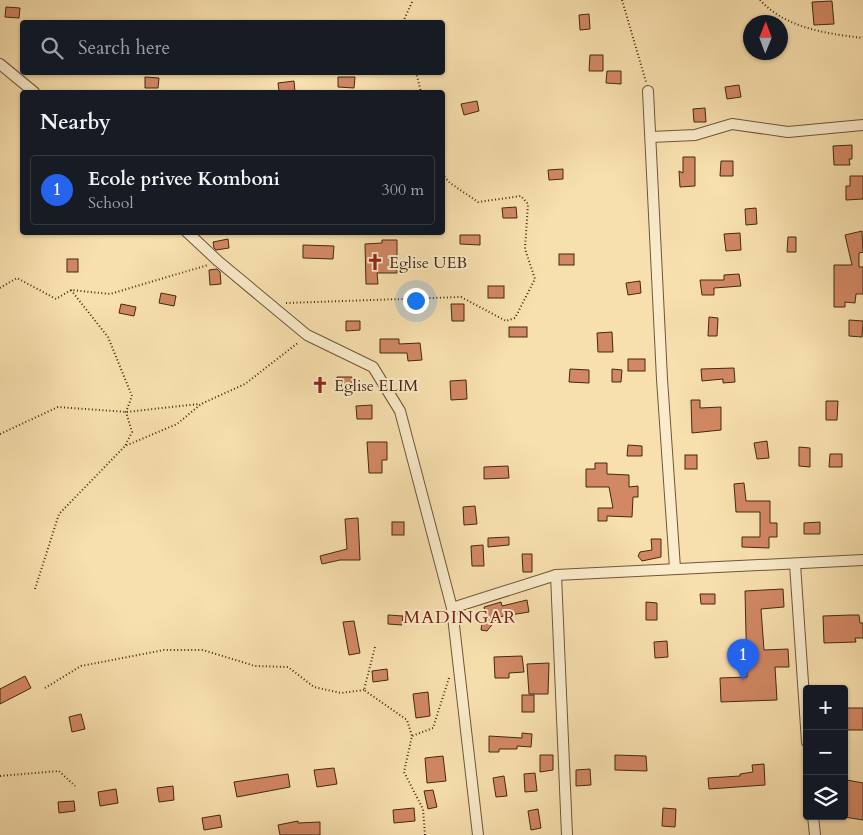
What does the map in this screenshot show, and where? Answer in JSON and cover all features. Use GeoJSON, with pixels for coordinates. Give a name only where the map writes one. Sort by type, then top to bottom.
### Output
{"type":"FeatureCollection","features":[{"type":"Feature","properties":{"kind":"street"},"geometry":{"type":"LineString","coordinates":[[0,64],[32,90]]}},
{"type":"Feature","properties":{"kind":"street"},"geometry":{"type":"LineString","coordinates":[[648,91],[662,379],[675,568]]}},
{"type":"Feature","properties":{"kind":"street"},"geometry":{"type":"LineString","coordinates":[[651,137],[695,135],[732,124],[788,132],[863,125]]}},
{"type":"Feature","properties":{"kind":"street"},"geometry":{"type":"LineString","coordinates":[[190,235],[218,261],[307,335],[373,367],[400,411],[452,608],[478,835]]}},
{"type":"Feature","properties":{"kind":"street"},"geometry":{"type":"LineString","coordinates":[[452,608],[556,575],[863,560]]}},
{"type":"Feature","properties":{"kind":"street"},"geometry":{"type":"LineString","coordinates":[[795,564],[806,730]]}},
{"type":"Feature","properties":{"kind":"street"},"geometry":{"type":"LineString","coordinates":[[556,575],[567,835]]}},
{"type":"Feature","properties":{"kind":"street"},"geometry":{"type":"LineString","coordinates":[[812,820],[814,835]]}},
{"type":"Feature","properties":{"kind":"path"},"geometry":{"type":"LineString","coordinates":[[404,20],[413,0]]}},
{"type":"Feature","properties":{"kind":"path"},"geometry":{"type":"LineString","coordinates":[[622,0],[648,91]]}},
{"type":"Feature","properties":{"kind":"path"},"geometry":{"type":"LineString","coordinates":[[760,0],[770,11],[822,34],[863,38]]}},
{"type":"Feature","properties":{"kind":"path"},"geometry":{"type":"LineString","coordinates":[[417,75],[420,90]]}},
{"type":"Feature","properties":{"kind":"path"},"geometry":{"type":"LineString","coordinates":[[269,304],[461,298],[506,321],[515,318],[536,279],[525,248],[528,204],[521,196],[478,202],[450,183],[445,177]]}},
{"type":"Feature","properties":{"kind":"path"},"geometry":{"type":"LineString","coordinates":[[0,288],[17,278],[56,299],[71,290],[110,294],[218,261]]}},
{"type":"Feature","properties":{"kind":"path"},"geometry":{"type":"LineString","coordinates":[[35,589],[59,514],[125,446],[132,432],[126,412],[132,396],[108,337],[71,290]]}},
{"type":"Feature","properties":{"kind":"path"},"geometry":{"type":"LineString","coordinates":[[125,446],[176,424],[200,404],[245,384],[307,335]]}},
{"type":"Feature","properties":{"kind":"path"},"geometry":{"type":"LineString","coordinates":[[0,434],[58,407],[126,412],[200,404]]}},
{"type":"Feature","properties":{"kind":"path"},"geometry":{"type":"LineString","coordinates":[[364,690],[375,647]]}},
{"type":"Feature","properties":{"kind":"path"},"geometry":{"type":"LineString","coordinates":[[45,688],[81,666],[164,650],[203,650],[255,666],[288,667],[314,687],[341,693],[364,690],[407,720],[412,736],[404,772],[423,809],[425,835]]}},
{"type":"Feature","properties":{"kind":"path"},"geometry":{"type":"LineString","coordinates":[[412,736],[433,728],[450,673]]}},
{"type":"Feature","properties":{"kind":"path"},"geometry":{"type":"LineString","coordinates":[[0,776],[59,771],[75,786]]}},
{"type":"Feature","properties":{"kind":"building"},"geometry":{"type":"Polygon","coordinates":[[[832,1],[834,24],[814,25],[812,2],[832,1]]]}},
{"type":"Feature","properties":{"kind":"building"},"geometry":{"type":"Polygon","coordinates":[[[6,7],[20,8],[19,18],[5,17],[6,7]]]}},
{"type":"Feature","properties":{"kind":"building"},"geometry":{"type":"Polygon","coordinates":[[[589,14],[590,29],[580,30],[579,15],[589,14]]]}},
{"type":"Feature","properties":{"kind":"building"},"geometry":{"type":"Polygon","coordinates":[[[590,55],[603,55],[603,71],[589,71],[590,55]]]}},
{"type":"Feature","properties":{"kind":"building"},"geometry":{"type":"Polygon","coordinates":[[[607,71],[621,71],[621,84],[606,83],[607,71]]]}},
{"type":"Feature","properties":{"kind":"building"},"geometry":{"type":"Polygon","coordinates":[[[145,77],[159,78],[158,88],[145,88],[145,77]]]}},
{"type":"Feature","properties":{"kind":"building"},"geometry":{"type":"Polygon","coordinates":[[[338,77],[355,77],[354,88],[338,87],[338,77]]]}},
{"type":"Feature","properties":{"kind":"building"},"geometry":{"type":"Polygon","coordinates":[[[294,81],[295,90],[279,90],[278,83],[294,81]]]}},
{"type":"Feature","properties":{"kind":"building"},"geometry":{"type":"Polygon","coordinates":[[[739,85],[741,97],[727,99],[725,87],[739,85]]]}},
{"type":"Feature","properties":{"kind":"building"},"geometry":{"type":"Polygon","coordinates":[[[477,101],[479,111],[464,115],[461,104],[477,101]]]}},
{"type":"Feature","properties":{"kind":"building"},"geometry":{"type":"Polygon","coordinates":[[[705,108],[706,122],[694,122],[693,109],[705,108]]]}},
{"type":"Feature","properties":{"kind":"building"},"geometry":{"type":"Polygon","coordinates":[[[852,145],[852,159],[849,159],[850,165],[834,165],[833,146],[852,145]]]}},
{"type":"Feature","properties":{"kind":"building"},"geometry":{"type":"Polygon","coordinates":[[[683,157],[695,157],[695,186],[680,187],[679,171],[683,173],[683,157]]]}},
{"type":"Feature","properties":{"kind":"building"},"geometry":{"type":"Polygon","coordinates":[[[721,161],[733,161],[733,176],[720,176],[721,161]]]}},
{"type":"Feature","properties":{"kind":"building"},"geometry":{"type":"Polygon","coordinates":[[[563,169],[563,179],[549,180],[548,170],[563,169]]]}},
{"type":"Feature","properties":{"kind":"building"},"geometry":{"type":"Polygon","coordinates":[[[850,176],[863,176],[863,199],[846,200],[846,186],[850,186],[850,176]]]}},
{"type":"Feature","properties":{"kind":"building"},"geometry":{"type":"Polygon","coordinates":[[[516,207],[517,218],[503,218],[502,208],[516,207]]]}},
{"type":"Feature","properties":{"kind":"building"},"geometry":{"type":"Polygon","coordinates":[[[756,208],[757,224],[746,225],[745,209],[756,208]]]}},
{"type":"Feature","properties":{"kind":"building"},"geometry":{"type":"Polygon","coordinates":[[[862,231],[863,252],[859,253],[859,267],[863,267],[863,294],[856,294],[855,303],[845,302],[845,307],[834,307],[834,265],[852,265],[845,235],[862,231]]]}},
{"type":"Feature","properties":{"kind":"building"},"geometry":{"type":"Polygon","coordinates":[[[740,233],[741,250],[726,251],[724,234],[740,233]]]}},
{"type":"Feature","properties":{"kind":"building"},"geometry":{"type":"Polygon","coordinates":[[[460,235],[480,235],[480,245],[460,244],[460,235]]]}},
{"type":"Feature","properties":{"kind":"building"},"geometry":{"type":"Polygon","coordinates":[[[788,237],[796,237],[796,252],[787,252],[788,237]]]}},
{"type":"Feature","properties":{"kind":"building"},"geometry":{"type":"Polygon","coordinates":[[[228,239],[229,248],[216,250],[214,248],[213,242],[228,239]]]}},
{"type":"Feature","properties":{"kind":"building"},"geometry":{"type":"Polygon","coordinates":[[[382,240],[397,240],[397,273],[377,273],[378,284],[366,284],[365,244],[382,243],[382,240]]]}},
{"type":"Feature","properties":{"kind":"building"},"geometry":{"type":"Polygon","coordinates":[[[303,245],[334,246],[333,259],[303,258],[303,245]]]}},
{"type":"Feature","properties":{"kind":"building"},"geometry":{"type":"Polygon","coordinates":[[[559,254],[574,254],[574,265],[559,265],[559,254]]]}},
{"type":"Feature","properties":{"kind":"building"},"geometry":{"type":"Polygon","coordinates":[[[67,259],[78,259],[78,272],[67,272],[67,259]]]}},
{"type":"Feature","properties":{"kind":"building"},"geometry":{"type":"Polygon","coordinates":[[[217,269],[220,272],[221,284],[210,285],[209,270],[217,269]]]}},
{"type":"Feature","properties":{"kind":"building"},"geometry":{"type":"Polygon","coordinates":[[[739,274],[741,286],[714,288],[714,295],[702,295],[700,280],[724,280],[724,275],[739,274]]]}},
{"type":"Feature","properties":{"kind":"building"},"geometry":{"type":"Polygon","coordinates":[[[640,281],[641,293],[628,295],[626,283],[640,281]]]}},
{"type":"Feature","properties":{"kind":"building"},"geometry":{"type":"Polygon","coordinates":[[[488,286],[504,286],[504,298],[488,298],[488,286]]]}},
{"type":"Feature","properties":{"kind":"building"},"geometry":{"type":"Polygon","coordinates":[[[161,293],[176,296],[174,306],[159,303],[161,293]]]}},
{"type":"Feature","properties":{"kind":"building"},"geometry":{"type":"Polygon","coordinates":[[[121,304],[136,307],[134,316],[119,313],[121,304]]]}},
{"type":"Feature","properties":{"kind":"building"},"geometry":{"type":"Polygon","coordinates":[[[451,304],[464,304],[464,321],[452,321],[451,304]]]}},
{"type":"Feature","properties":{"kind":"building"},"geometry":{"type":"Polygon","coordinates":[[[709,317],[718,318],[717,336],[708,336],[709,317]]]}},
{"type":"Feature","properties":{"kind":"building"},"geometry":{"type":"Polygon","coordinates":[[[849,320],[863,321],[862,337],[849,336],[849,320]]]}},
{"type":"Feature","properties":{"kind":"building"},"geometry":{"type":"Polygon","coordinates":[[[346,321],[360,321],[360,330],[346,331],[346,321]]]}},
{"type":"Feature","properties":{"kind":"building"},"geometry":{"type":"Polygon","coordinates":[[[509,327],[527,327],[527,337],[509,337],[509,327]]]}},
{"type":"Feature","properties":{"kind":"building"},"geometry":{"type":"Polygon","coordinates":[[[612,332],[613,352],[598,352],[597,333],[612,332]]]}},
{"type":"Feature","properties":{"kind":"building"},"geometry":{"type":"Polygon","coordinates":[[[380,339],[399,339],[399,344],[420,343],[422,360],[408,361],[407,353],[380,353],[380,339]]]}},
{"type":"Feature","properties":{"kind":"building"},"geometry":{"type":"Polygon","coordinates":[[[628,359],[645,359],[645,371],[628,371],[628,359]]]}},
{"type":"Feature","properties":{"kind":"building"},"geometry":{"type":"Polygon","coordinates":[[[734,368],[735,382],[723,383],[723,379],[702,381],[701,369],[734,368]]]}},
{"type":"Feature","properties":{"kind":"building"},"geometry":{"type":"Polygon","coordinates":[[[570,369],[589,370],[589,383],[569,382],[570,369]]]}},
{"type":"Feature","properties":{"kind":"building"},"geometry":{"type":"Polygon","coordinates":[[[612,369],[622,370],[621,382],[612,382],[612,369]]]}},
{"type":"Feature","properties":{"kind":"building"},"geometry":{"type":"Polygon","coordinates":[[[337,377],[352,377],[352,385],[337,386],[337,377]]]}},
{"type":"Feature","properties":{"kind":"building"},"geometry":{"type":"Polygon","coordinates":[[[466,380],[467,399],[451,400],[450,381],[466,380]]]}},
{"type":"Feature","properties":{"kind":"building"},"geometry":{"type":"Polygon","coordinates":[[[691,400],[700,400],[700,408],[721,407],[721,430],[692,433],[691,400]]]}},
{"type":"Feature","properties":{"kind":"building"},"geometry":{"type":"Polygon","coordinates":[[[826,401],[838,401],[837,420],[826,420],[826,401]]]}},
{"type":"Feature","properties":{"kind":"building"},"geometry":{"type":"Polygon","coordinates":[[[372,405],[372,419],[357,419],[356,406],[372,405]]]}},
{"type":"Feature","properties":{"kind":"building"},"geometry":{"type":"Polygon","coordinates":[[[767,441],[769,458],[757,459],[754,443],[767,441]]]}},
{"type":"Feature","properties":{"kind":"building"},"geometry":{"type":"Polygon","coordinates":[[[367,442],[387,442],[387,460],[382,460],[382,473],[369,473],[367,442]]]}},
{"type":"Feature","properties":{"kind":"building"},"geometry":{"type":"Polygon","coordinates":[[[628,445],[642,446],[642,456],[627,456],[628,445]]]}},
{"type":"Feature","properties":{"kind":"building"},"geometry":{"type":"Polygon","coordinates":[[[799,447],[810,448],[810,467],[799,466],[799,447]]]}},
{"type":"Feature","properties":{"kind":"building"},"geometry":{"type":"Polygon","coordinates":[[[830,454],[842,454],[842,467],[829,467],[830,454]]]}},
{"type":"Feature","properties":{"kind":"building"},"geometry":{"type":"Polygon","coordinates":[[[685,455],[697,455],[697,469],[685,469],[685,455]]]}},
{"type":"Feature","properties":{"kind":"building"},"geometry":{"type":"Polygon","coordinates":[[[595,463],[607,463],[607,474],[629,475],[629,487],[638,486],[638,497],[633,497],[632,517],[607,516],[607,521],[598,521],[598,508],[613,508],[609,487],[586,487],[586,469],[595,469],[595,463]]]}},
{"type":"Feature","properties":{"kind":"building"},"geometry":{"type":"Polygon","coordinates":[[[508,466],[509,478],[484,479],[484,467],[508,466]]]}},
{"type":"Feature","properties":{"kind":"building"},"geometry":{"type":"Polygon","coordinates":[[[744,483],[746,501],[770,501],[770,523],[777,523],[777,537],[769,537],[769,548],[742,547],[742,537],[760,537],[760,512],[736,512],[734,484],[744,483]]]}},
{"type":"Feature","properties":{"kind":"building"},"geometry":{"type":"Polygon","coordinates":[[[475,506],[477,524],[464,525],[463,507],[475,506]]]}},
{"type":"Feature","properties":{"kind":"building"},"geometry":{"type":"Polygon","coordinates":[[[358,518],[360,560],[340,560],[322,564],[320,556],[347,549],[345,519],[358,518]]]}},
{"type":"Feature","properties":{"kind":"building"},"geometry":{"type":"Polygon","coordinates":[[[392,522],[404,522],[404,535],[392,535],[392,522]]]}},
{"type":"Feature","properties":{"kind":"building"},"geometry":{"type":"Polygon","coordinates":[[[820,522],[820,534],[804,534],[804,523],[820,522]]]}},
{"type":"Feature","properties":{"kind":"building"},"geometry":{"type":"Polygon","coordinates":[[[509,537],[509,545],[488,547],[488,538],[509,537]]]}},
{"type":"Feature","properties":{"kind":"building"},"geometry":{"type":"Polygon","coordinates":[[[651,539],[661,539],[661,557],[642,561],[638,556],[640,552],[652,550],[651,539]]]}},
{"type":"Feature","properties":{"kind":"building"},"geometry":{"type":"Polygon","coordinates":[[[483,545],[484,566],[472,566],[471,546],[483,545]]]}},
{"type":"Feature","properties":{"kind":"building"},"geometry":{"type":"Polygon","coordinates":[[[522,554],[532,554],[532,572],[523,572],[522,554]]]}},
{"type":"Feature","properties":{"kind":"building"},"geometry":{"type":"Polygon","coordinates":[[[783,589],[784,607],[761,609],[764,650],[788,649],[789,667],[775,667],[777,700],[721,702],[720,678],[747,677],[745,591],[783,589]]]}},
{"type":"Feature","properties":{"kind":"building"},"geometry":{"type":"Polygon","coordinates":[[[700,594],[715,594],[715,604],[701,604],[700,594]]]}},
{"type":"Feature","properties":{"kind":"building"},"geometry":{"type":"Polygon","coordinates":[[[527,600],[529,612],[498,617],[487,631],[481,630],[482,623],[488,622],[484,607],[501,602],[502,606],[527,600]]]}},
{"type":"Feature","properties":{"kind":"building"},"geometry":{"type":"Polygon","coordinates":[[[646,602],[657,603],[657,620],[646,620],[646,602]]]}},
{"type":"Feature","properties":{"kind":"building"},"geometry":{"type":"Polygon","coordinates":[[[388,615],[403,616],[402,625],[388,624],[388,615]]]}},
{"type":"Feature","properties":{"kind":"building"},"geometry":{"type":"Polygon","coordinates":[[[859,615],[860,623],[863,623],[863,638],[855,638],[856,642],[824,643],[823,616],[859,615]]]}},
{"type":"Feature","properties":{"kind":"building"},"geometry":{"type":"Polygon","coordinates":[[[354,621],[360,653],[349,655],[343,622],[354,621]]]}},
{"type":"Feature","properties":{"kind":"building"},"geometry":{"type":"Polygon","coordinates":[[[667,641],[668,657],[655,658],[654,642],[667,641]]]}},
{"type":"Feature","properties":{"kind":"building"},"geometry":{"type":"Polygon","coordinates":[[[522,656],[524,672],[509,673],[509,678],[495,678],[494,657],[522,656]]]}},
{"type":"Feature","properties":{"kind":"building"},"geometry":{"type":"Polygon","coordinates":[[[549,663],[548,694],[529,694],[527,664],[549,663]]]}},
{"type":"Feature","properties":{"kind":"building"},"geometry":{"type":"Polygon","coordinates":[[[387,669],[388,680],[373,682],[372,671],[387,669]]]}},
{"type":"Feature","properties":{"kind":"building"},"geometry":{"type":"Polygon","coordinates":[[[25,676],[31,688],[0,704],[0,689],[25,676]]]}},
{"type":"Feature","properties":{"kind":"building"},"geometry":{"type":"Polygon","coordinates":[[[428,692],[430,716],[416,718],[413,694],[428,692]]]}},
{"type":"Feature","properties":{"kind":"building"},"geometry":{"type":"Polygon","coordinates":[[[522,695],[534,695],[534,712],[522,712],[522,695]]]}},
{"type":"Feature","properties":{"kind":"building"},"geometry":{"type":"Polygon","coordinates":[[[848,708],[863,708],[863,730],[848,730],[848,708]]]}},
{"type":"Feature","properties":{"kind":"building"},"geometry":{"type":"Polygon","coordinates":[[[81,714],[85,729],[72,732],[69,717],[81,714]]]}},
{"type":"Feature","properties":{"kind":"building"},"geometry":{"type":"Polygon","coordinates":[[[522,733],[532,734],[531,747],[517,746],[517,749],[499,749],[499,752],[489,752],[489,736],[522,738],[522,733]]]}},
{"type":"Feature","properties":{"kind":"building"},"geometry":{"type":"Polygon","coordinates":[[[540,755],[553,755],[553,770],[540,772],[540,755]]]}},
{"type":"Feature","properties":{"kind":"building"},"geometry":{"type":"Polygon","coordinates":[[[615,755],[646,756],[647,771],[615,770],[615,755]]]}},
{"type":"Feature","properties":{"kind":"building"},"geometry":{"type":"Polygon","coordinates":[[[443,756],[446,781],[427,783],[425,758],[443,756]]]}},
{"type":"Feature","properties":{"kind":"building"},"geometry":{"type":"Polygon","coordinates":[[[764,764],[765,785],[709,789],[708,778],[740,776],[740,774],[753,772],[752,765],[764,764]]]}},
{"type":"Feature","properties":{"kind":"building"},"geometry":{"type":"Polygon","coordinates":[[[334,768],[337,784],[317,787],[314,770],[334,768]]]}},
{"type":"Feature","properties":{"kind":"building"},"geometry":{"type":"Polygon","coordinates":[[[590,769],[591,785],[576,786],[576,770],[590,769]]]}},
{"type":"Feature","properties":{"kind":"building"},"geometry":{"type":"Polygon","coordinates":[[[535,773],[537,791],[525,792],[524,774],[535,773]]]}},
{"type":"Feature","properties":{"kind":"building"},"geometry":{"type":"Polygon","coordinates":[[[288,774],[290,787],[237,797],[234,782],[288,774]]]}},
{"type":"Feature","properties":{"kind":"building"},"geometry":{"type":"Polygon","coordinates":[[[504,776],[507,796],[496,797],[493,778],[504,776]]]}},
{"type":"Feature","properties":{"kind":"building"},"geometry":{"type":"Polygon","coordinates":[[[848,780],[863,783],[863,820],[848,818],[848,780]]]}},
{"type":"Feature","properties":{"kind":"building"},"geometry":{"type":"Polygon","coordinates":[[[173,786],[174,800],[159,802],[157,788],[173,786]]]}},
{"type":"Feature","properties":{"kind":"building"},"geometry":{"type":"Polygon","coordinates":[[[116,789],[118,803],[100,806],[98,792],[116,789]]]}},
{"type":"Feature","properties":{"kind":"building"},"geometry":{"type":"Polygon","coordinates":[[[433,790],[437,807],[428,809],[424,791],[433,790]]]}},
{"type":"Feature","properties":{"kind":"building"},"geometry":{"type":"Polygon","coordinates":[[[74,801],[75,811],[59,813],[58,802],[74,801]]]}},
{"type":"Feature","properties":{"kind":"building"},"geometry":{"type":"Polygon","coordinates":[[[414,808],[415,821],[394,823],[393,810],[414,808]]]}},
{"type":"Feature","properties":{"kind":"building"},"geometry":{"type":"Polygon","coordinates":[[[663,808],[676,809],[675,827],[662,826],[663,808]]]}},
{"type":"Feature","properties":{"kind":"building"},"geometry":{"type":"Polygon","coordinates":[[[538,809],[541,828],[531,830],[528,811],[538,809]]]}},
{"type":"Feature","properties":{"kind":"building"},"geometry":{"type":"Polygon","coordinates":[[[220,815],[222,827],[204,830],[202,818],[220,815]]]}},
{"type":"Feature","properties":{"kind":"building"},"geometry":{"type":"Polygon","coordinates":[[[298,821],[298,823],[320,822],[320,835],[280,835],[278,825],[298,821]]]}},
{"type":"Feature","properties":{"kind":"place","name":"Eglise UEB"},"geometry":{"type":"Point","coordinates":[375,262]}},
{"type":"Feature","properties":{"kind":"place","name":"Eglise ELIM"},"geometry":{"type":"Point","coordinates":[320,385]}},
{"type":"Feature","properties":{"kind":"place","name":"Ecole privee Komboni"},"geometry":{"type":"Point","coordinates":[743,680]}},
{"type":"Feature","properties":{"kind":"district","name":"MADINGAR"},"geometry":{"type":"Point","coordinates":[460,617]}}]}
